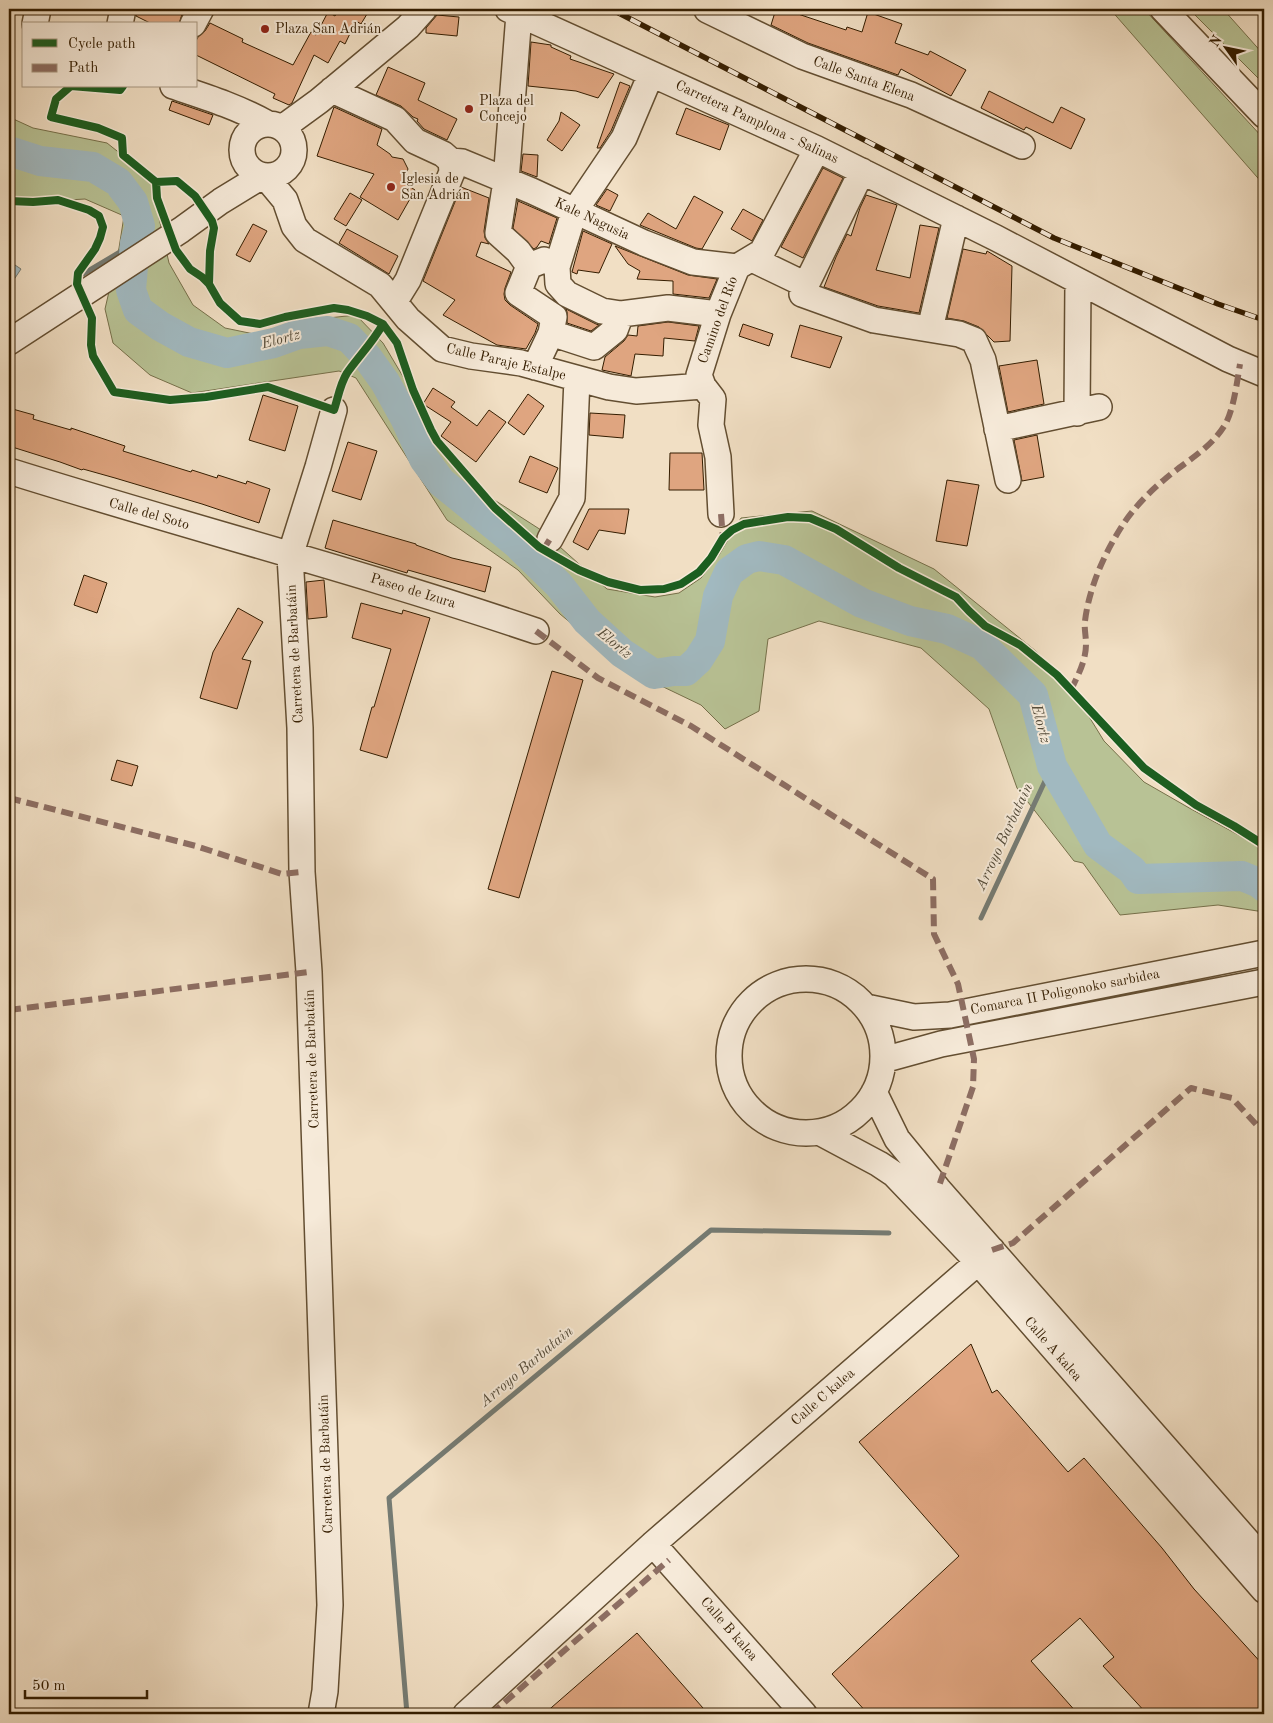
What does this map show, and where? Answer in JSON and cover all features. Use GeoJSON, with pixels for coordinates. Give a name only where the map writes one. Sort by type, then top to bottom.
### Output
{"type":"FeatureCollection","features":[{"type":"Feature","properties":{"kind":"street"},"geometry":{"type":"LineString","coordinates":[[35,22],[38,9]]}},
{"type":"Feature","properties":{"kind":"street"},"geometry":{"type":"LineString","coordinates":[[120,22],[123,9]]}},
{"type":"Feature","properties":{"kind":"street"},"geometry":{"type":"LineString","coordinates":[[194,22],[201,9]]}},
{"type":"Feature","properties":{"kind":"street"},"geometry":{"type":"LineString","coordinates":[[254,163],[278,174],[283,141],[326,95],[408,27],[424,9]]}},
{"type":"Feature","properties":{"kind":"street","name":"Calle Santa Elena"},"geometry":{"type":"LineString","coordinates":[[707,9],[802,56],[912,95],[1022,146]]}},
{"type":"Feature","properties":{"kind":"street"},"geometry":{"type":"LineString","coordinates":[[1163,9],[1264,115]]}},
{"type":"Feature","properties":{"kind":"street"},"geometry":{"type":"LineString","coordinates":[[514,11],[506,181],[498,233],[518,251],[529,266]]}},
{"type":"Feature","properties":{"kind":"street","name":"Carretera Pamplona - Salinas"},"geometry":{"type":"LineString","coordinates":[[514,11],[817,149],[956,218],[1228,359],[1264,374]]}},
{"type":"Feature","properties":{"kind":"street"},"geometry":{"type":"LineString","coordinates":[[651,74],[624,138],[574,212],[557,267],[558,284],[567,294],[602,310],[621,314],[668,308],[718,314]]}},
{"type":"Feature","properties":{"kind":"street"},"geometry":{"type":"LineString","coordinates":[[179,88],[252,115],[283,141],[285,200],[294,226],[305,240],[380,285],[395,301],[408,280],[452,172],[450,161]]}},
{"type":"Feature","properties":{"kind":"street","name":"Kale Nagusia"},"geometry":{"type":"LineString","coordinates":[[326,95],[395,119],[415,141],[443,154],[450,161],[462,162],[532,191],[644,243],[694,262],[744,263],[806,285],[802,294],[874,320],[958,334],[974,340],[983,360],[997,429]]}},
{"type":"Feature","properties":{"kind":"street"},"geometry":{"type":"LineString","coordinates":[[220,102],[232,119],[254,163],[285,200]]}},
{"type":"Feature","properties":{"kind":"street"},"geometry":{"type":"LineString","coordinates":[[9,342],[181,230],[221,201],[233,182],[254,163],[253,128],[260,125],[283,141]]}},
{"type":"Feature","properties":{"kind":"street","name":"Camino del Río"},"geometry":{"type":"LineString","coordinates":[[721,514],[718,457],[711,425],[713,399],[702,386],[699,375],[718,314],[744,263],[762,252],[817,149]]}},
{"type":"Feature","properties":{"kind":"street"},"geometry":{"type":"LineString","coordinates":[[806,285],[862,171]]}},
{"type":"Feature","properties":{"kind":"street"},"geometry":{"type":"LineString","coordinates":[[930,329],[956,218]]}},
{"type":"Feature","properties":{"kind":"street"},"geometry":{"type":"LineString","coordinates":[[535,367],[551,333],[554,317],[518,292],[529,266],[543,259],[557,267]]}},
{"type":"Feature","properties":{"kind":"street"},"geometry":{"type":"LineString","coordinates":[[1008,480],[997,429],[1088,410],[1078,282]]}},
{"type":"Feature","properties":{"kind":"street","name":"Calle Paraje Estalpe"},"geometry":{"type":"LineString","coordinates":[[395,301],[408,319],[442,349],[471,356],[521,363],[609,387],[636,391],[702,386]]}},
{"type":"Feature","properties":{"kind":"street"},"geometry":{"type":"LineString","coordinates":[[551,333],[594,347],[615,330],[621,314]]}},
{"type":"Feature","properties":{"kind":"street","name":"Calle Paraje Estalpe"},"geometry":{"type":"LineString","coordinates":[[550,539],[572,498],[577,379]]}},
{"type":"Feature","properties":{"kind":"street","name":"Carretera de Barbatáin"},"geometry":{"type":"LineString","coordinates":[[321,1714],[325,1691],[330,1605],[309,972],[302,872],[300,728],[290,556],[334,410]]}},
{"type":"Feature","properties":{"kind":"street","name":"Calle del Soto"},"geometry":{"type":"LineString","coordinates":[[9,471],[290,556]]}},
{"type":"Feature","properties":{"kind":"street","name":"Paseo de Izura"},"geometry":{"type":"LineString","coordinates":[[290,556],[420,592],[536,631]]}},
{"type":"Feature","properties":{"kind":"street","name":"Comarca II Poligonoko sarbidea"},"geometry":{"type":"LineString","coordinates":[[866,1007],[914,1017],[950,1015],[1264,953]]}},
{"type":"Feature","properties":{"kind":"street"},"geometry":{"type":"LineString","coordinates":[[799,979],[824,981],[847,990],[866,1007],[876,1023],[882,1041],[883,1060],[880,1077],[874,1092],[861,1111],[842,1125],[820,1133],[795,1134],[771,1126],[751,1112],[736,1091],[728,1067],[729,1042],[738,1019],[753,999],[774,985],[799,979]]}},
{"type":"Feature","properties":{"kind":"street","name":"Comarca II Poligonoko sarbidea"},"geometry":{"type":"LineString","coordinates":[[883,1060],[941,1044],[1264,982]]}},
{"type":"Feature","properties":{"kind":"street","name":"Calle A kalea"},"geometry":{"type":"LineString","coordinates":[[874,1092],[897,1139],[938,1189],[985,1256],[1264,1590]]}},
{"type":"Feature","properties":{"kind":"street","name":"Calle A kalea"},"geometry":{"type":"LineString","coordinates":[[820,1133],[894,1174],[985,1256],[1264,1560]]}},
{"type":"Feature","properties":{"kind":"street","name":"Calle C kalea"},"geometry":{"type":"LineString","coordinates":[[466,1714],[653,1544],[985,1256]]}},
{"type":"Feature","properties":{"kind":"street","name":"Calle B kalea"},"geometry":{"type":"LineString","coordinates":[[653,1544],[804,1714]]}},
{"type":"Feature","properties":{"kind":"green space"},"geometry":{"type":"Polygon","coordinates":[[[1110,9],[1144,9],[1264,139],[1264,185],[1110,9]]]}},
{"type":"Feature","properties":{"kind":"green space"},"geometry":{"type":"Polygon","coordinates":[[[1189,9],[1223,9],[1264,55],[1264,84],[1189,9]]]}},
{"type":"Feature","properties":{"kind":"green space"},"geometry":{"type":"Polygon","coordinates":[[[9,117],[33,128],[107,143],[156,182],[159,218],[169,263],[193,305],[225,328],[254,334],[300,321],[356,315],[383,343],[439,437],[485,494],[541,530],[607,589],[655,597],[679,593],[701,578],[719,555],[741,518],[812,511],[934,569],[1037,652],[1077,697],[1104,741],[1144,782],[1264,849],[1264,912],[1218,905],[1120,915],[1083,863],[1074,861],[1017,788],[989,709],[921,648],[819,621],[768,639],[759,711],[725,729],[701,705],[626,669],[560,614],[518,570],[447,520],[356,378],[339,371],[192,393],[150,375],[113,343],[105,309],[119,248],[124,216],[85,199],[33,202],[9,201],[9,117]]]}},
{"type":"Feature","properties":{"kind":"water"},"geometry":{"type":"Polygon","coordinates":[[[9,261],[21,269],[9,287],[9,261]]]}},
{"type":"Feature","properties":{"kind":"building"},"geometry":{"type":"Polygon","coordinates":[[[137,9],[178,9],[183,11],[180,22],[148,22],[136,16],[137,9]]]}},
{"type":"Feature","properties":{"kind":"building"},"geometry":{"type":"Polygon","coordinates":[[[335,9],[370,9],[361,24],[356,21],[345,44],[340,41],[328,63],[314,55],[292,103],[289,105],[273,98],[275,94],[198,56],[198,37],[210,23],[243,39],[242,42],[293,65],[311,32],[316,35],[328,12],[335,16],[338,11],[335,9]]]}},
{"type":"Feature","properties":{"kind":"building"},"geometry":{"type":"Polygon","coordinates":[[[776,9],[783,9],[846,30],[847,27],[862,32],[868,12],[902,24],[895,43],[928,55],[930,51],[966,70],[951,96],[901,69],[898,75],[808,43],[771,25],[776,9]]]}},
{"type":"Feature","properties":{"kind":"building"},"geometry":{"type":"Polygon","coordinates":[[[437,15],[459,17],[457,36],[426,33],[426,28],[437,15]]]}},
{"type":"Feature","properties":{"kind":"building"},"geometry":{"type":"Polygon","coordinates":[[[531,42],[551,45],[551,47],[571,56],[570,59],[614,74],[598,98],[576,91],[528,86],[531,42]]]}},
{"type":"Feature","properties":{"kind":"building"},"geometry":{"type":"Polygon","coordinates":[[[388,67],[425,83],[418,100],[457,119],[447,140],[424,129],[417,121],[418,119],[401,106],[376,95],[388,67]]]}},
{"type":"Feature","properties":{"kind":"building"},"geometry":{"type":"Polygon","coordinates":[[[620,82],[630,86],[611,131],[600,148],[597,148],[620,82]]]}},
{"type":"Feature","properties":{"kind":"building"},"geometry":{"type":"Polygon","coordinates":[[[989,91],[1053,123],[1061,107],[1085,119],[1071,149],[1026,127],[1024,130],[981,108],[989,91]]]}},
{"type":"Feature","properties":{"kind":"building"},"geometry":{"type":"Polygon","coordinates":[[[172,101],[213,115],[209,125],[169,110],[172,101]]]}},
{"type":"Feature","properties":{"kind":"building"},"geometry":{"type":"Polygon","coordinates":[[[334,107],[382,129],[377,145],[392,157],[403,159],[408,169],[405,176],[409,179],[406,184],[415,190],[398,220],[360,197],[374,174],[317,156],[334,107]]]}},
{"type":"Feature","properties":{"kind":"building"},"geometry":{"type":"Polygon","coordinates":[[[686,108],[729,125],[720,150],[676,134],[686,108]]]}},
{"type":"Feature","properties":{"kind":"building"},"geometry":{"type":"Polygon","coordinates":[[[561,112],[580,125],[562,151],[547,140],[559,121],[561,112]]]}},
{"type":"Feature","properties":{"kind":"building"},"geometry":{"type":"Polygon","coordinates":[[[523,154],[538,155],[537,177],[521,171],[523,154]]]}},
{"type":"Feature","properties":{"kind":"building"},"geometry":{"type":"Polygon","coordinates":[[[823,168],[843,178],[803,258],[781,247],[823,168]]]}},
{"type":"Feature","properties":{"kind":"building"},"geometry":{"type":"Polygon","coordinates":[[[461,187],[489,198],[484,231],[485,238],[489,244],[481,242],[476,256],[511,272],[505,288],[505,300],[538,324],[526,349],[497,345],[443,315],[455,300],[423,281],[461,187]]]}},
{"type":"Feature","properties":{"kind":"building"},"geometry":{"type":"Polygon","coordinates":[[[607,189],[618,195],[610,211],[596,205],[607,189]]]}},
{"type":"Feature","properties":{"kind":"building"},"geometry":{"type":"Polygon","coordinates":[[[350,193],[362,200],[346,226],[334,219],[350,193]]]}},
{"type":"Feature","properties":{"kind":"building"},"geometry":{"type":"Polygon","coordinates":[[[866,195],[897,205],[876,270],[910,278],[920,225],[939,228],[919,313],[878,306],[824,287],[847,234],[851,236],[866,195]]]}},
{"type":"Feature","properties":{"kind":"building"},"geometry":{"type":"Polygon","coordinates":[[[694,196],[723,212],[702,249],[640,225],[648,213],[676,229],[694,196]]]}},
{"type":"Feature","properties":{"kind":"building"},"geometry":{"type":"Polygon","coordinates":[[[518,201],[557,218],[549,244],[541,241],[534,249],[513,228],[518,201]]]}},
{"type":"Feature","properties":{"kind":"building"},"geometry":{"type":"Polygon","coordinates":[[[743,209],[763,220],[752,241],[731,229],[743,209]]]}},
{"type":"Feature","properties":{"kind":"building"},"geometry":{"type":"Polygon","coordinates":[[[253,224],[267,231],[250,262],[236,255],[253,224]]]}},
{"type":"Feature","properties":{"kind":"building"},"geometry":{"type":"Polygon","coordinates":[[[347,229],[398,256],[389,274],[339,243],[347,229]]]}},
{"type":"Feature","properties":{"kind":"building"},"geometry":{"type":"Polygon","coordinates":[[[583,231],[612,244],[599,273],[578,270],[577,274],[572,272],[583,231]]]}},
{"type":"Feature","properties":{"kind":"building"},"geometry":{"type":"Polygon","coordinates":[[[615,246],[688,275],[717,279],[709,298],[673,294],[673,281],[637,279],[640,271],[628,264],[615,246]]]}},
{"type":"Feature","properties":{"kind":"building"},"geometry":{"type":"Polygon","coordinates":[[[963,249],[986,254],[987,251],[1012,266],[1010,341],[994,342],[979,327],[964,321],[947,318],[963,249]]]}},
{"type":"Feature","properties":{"kind":"building"},"geometry":{"type":"Polygon","coordinates":[[[566,309],[599,325],[591,331],[567,323],[566,309]]]}},
{"type":"Feature","properties":{"kind":"building"},"geometry":{"type":"Polygon","coordinates":[[[668,322],[699,326],[695,341],[664,338],[663,356],[635,354],[631,376],[602,370],[605,357],[624,341],[628,335],[637,336],[638,326],[668,322]]]}},
{"type":"Feature","properties":{"kind":"building"},"geometry":{"type":"Polygon","coordinates":[[[743,324],[773,334],[769,346],[739,336],[743,324]]]}},
{"type":"Feature","properties":{"kind":"building"},"geometry":{"type":"Polygon","coordinates":[[[800,325],[842,337],[830,368],[791,357],[800,325]]]}},
{"type":"Feature","properties":{"kind":"building"},"geometry":{"type":"Polygon","coordinates":[[[1037,360],[1044,404],[1008,412],[999,366],[1037,360]]]}},
{"type":"Feature","properties":{"kind":"building"},"geometry":{"type":"Polygon","coordinates":[[[433,388],[455,402],[451,407],[477,426],[489,410],[506,422],[476,462],[441,436],[451,422],[423,404],[433,388]]]}},
{"type":"Feature","properties":{"kind":"building"},"geometry":{"type":"Polygon","coordinates":[[[528,394],[544,406],[524,435],[508,423],[528,394]]]}},
{"type":"Feature","properties":{"kind":"building"},"geometry":{"type":"Polygon","coordinates":[[[263,395],[298,406],[285,451],[249,440],[263,395]]]}},
{"type":"Feature","properties":{"kind":"building"},"geometry":{"type":"Polygon","coordinates":[[[9,408],[34,415],[33,419],[71,430],[71,428],[125,446],[123,451],[191,472],[192,470],[217,478],[218,475],[246,484],[247,481],[270,489],[259,523],[9,446],[9,408]]]}},
{"type":"Feature","properties":{"kind":"building"},"geometry":{"type":"Polygon","coordinates":[[[590,413],[625,415],[623,438],[589,435],[590,413]]]}},
{"type":"Feature","properties":{"kind":"building"},"geometry":{"type":"Polygon","coordinates":[[[1037,435],[1044,477],[1022,481],[1014,440],[1037,435]]]}},
{"type":"Feature","properties":{"kind":"building"},"geometry":{"type":"Polygon","coordinates":[[[348,442],[377,451],[361,500],[332,491],[348,442]]]}},
{"type":"Feature","properties":{"kind":"building"},"geometry":{"type":"Polygon","coordinates":[[[670,453],[702,453],[704,490],[669,490],[670,453]]]}},
{"type":"Feature","properties":{"kind":"building"},"geometry":{"type":"Polygon","coordinates":[[[530,456],[558,468],[547,493],[519,482],[530,456]]]}},
{"type":"Feature","properties":{"kind":"building"},"geometry":{"type":"Polygon","coordinates":[[[947,480],[979,485],[967,546],[936,541],[947,480]]]}},
{"type":"Feature","properties":{"kind":"building"},"geometry":{"type":"Polygon","coordinates":[[[589,509],[629,509],[625,534],[599,530],[588,550],[573,542],[589,509]]]}},
{"type":"Feature","properties":{"kind":"building"},"geometry":{"type":"Polygon","coordinates":[[[333,520],[416,544],[452,558],[491,567],[485,592],[408,570],[407,573],[325,548],[333,520]]]}},
{"type":"Feature","properties":{"kind":"building"},"geometry":{"type":"Polygon","coordinates":[[[84,575],[107,583],[97,613],[74,605],[84,575]]]}},
{"type":"Feature","properties":{"kind":"building"},"geometry":{"type":"Polygon","coordinates":[[[324,580],[327,617],[308,619],[306,582],[324,580]]]}},
{"type":"Feature","properties":{"kind":"building"},"geometry":{"type":"Polygon","coordinates":[[[361,603],[402,614],[403,610],[430,618],[387,758],[360,750],[391,649],[352,638],[361,603]]]}},
{"type":"Feature","properties":{"kind":"building"},"geometry":{"type":"Polygon","coordinates":[[[238,608],[263,622],[242,659],[251,661],[237,709],[200,698],[213,652],[238,608]]]}},
{"type":"Feature","properties":{"kind":"building"},"geometry":{"type":"Polygon","coordinates":[[[552,671],[583,680],[519,898],[488,889],[552,671]]]}},
{"type":"Feature","properties":{"kind":"building"},"geometry":{"type":"Polygon","coordinates":[[[117,760],[138,766],[132,786],[111,780],[117,760]]]}},
{"type":"Feature","properties":{"kind":"building"},"geometry":{"type":"Polygon","coordinates":[[[971,1344],[992,1393],[997,1390],[1068,1472],[1084,1458],[1162,1548],[1194,1589],[1264,1666],[1264,1714],[1147,1714],[1103,1666],[1114,1657],[1080,1618],[1031,1661],[1078,1714],[868,1714],[832,1674],[959,1556],[859,1442],[971,1344]]]}},
{"type":"Feature","properties":{"kind":"building"},"geometry":{"type":"Polygon","coordinates":[[[637,1633],[703,1708],[696,1714],[544,1714],[637,1633]]]}},
{"type":"Feature","properties":{"kind":"waterway","name":"Elortz"},"geometry":{"type":"LineString","coordinates":[[9,151],[40,161],[93,167],[118,182],[133,202],[140,226],[135,243],[131,290],[138,310],[160,326],[189,342],[227,353],[274,343],[299,334],[328,331],[349,338],[367,357],[385,382],[405,418],[424,459],[441,482],[516,543],[559,585],[587,621],[622,653],[654,674],[686,671],[698,660],[710,641],[718,596],[729,572],[747,559],[759,556],[784,560],[862,603],[910,621],[947,629],[982,645],[1033,695],[1052,766],[1098,845],[1132,870],[1138,879],[1242,876],[1264,887]]}},
{"type":"Feature","properties":{"kind":"waterway"},"geometry":{"type":"LineString","coordinates":[[83,274],[135,243]]}},
{"type":"Feature","properties":{"kind":"waterway","name":"Arroyo Barbatain"},"geometry":{"type":"LineString","coordinates":[[981,918],[1052,766]]}},
{"type":"Feature","properties":{"kind":"waterway","name":"Arroyo Barbatain"},"geometry":{"type":"LineString","coordinates":[[407,1714],[389,1498],[711,1230],[889,1233]]}},
{"type":"Feature","properties":{"kind":"railway"},"geometry":{"type":"LineString","coordinates":[[611,9],[1054,238],[1218,304],[1264,320]]}},
{"type":"Feature","properties":{"kind":"marked path"},"geometry":{"type":"LineString","coordinates":[[1071,690],[1085,656],[1085,624],[1090,596],[1109,548],[1126,520],[1153,489],[1206,447],[1220,432],[1231,410],[1240,364]]}},
{"type":"Feature","properties":{"kind":"marked path"},"geometry":{"type":"LineString","coordinates":[[721,514],[723,538]]}},
{"type":"Feature","properties":{"kind":"marked path"},"geometry":{"type":"LineString","coordinates":[[543,550],[550,539]]}},
{"type":"Feature","properties":{"kind":"marked path"},"geometry":{"type":"LineString","coordinates":[[536,631],[598,678],[691,726],[933,879],[934,934],[958,984],[974,1059],[973,1087],[938,1189]]}},
{"type":"Feature","properties":{"kind":"marked path"},"geometry":{"type":"LineString","coordinates":[[9,798],[196,846],[282,874],[302,872]]}},
{"type":"Feature","properties":{"kind":"marked path"},"geometry":{"type":"LineString","coordinates":[[9,1010],[309,972]]}},
{"type":"Feature","properties":{"kind":"marked path"},"geometry":{"type":"LineString","coordinates":[[992,1250],[1013,1243],[1191,1088],[1232,1098],[1264,1133]]}},
{"type":"Feature","properties":{"kind":"marked path"},"geometry":{"type":"LineString","coordinates":[[491,1714],[669,1560]]}},
{"type":"Feature","properties":{"kind":"marked path"},"geometry":{"type":"LineString","coordinates":[[471,1710],[474,1714]]}},
{"type":"Feature","properties":{"kind":"cycle path"},"geometry":{"type":"LineString","coordinates":[[69,88],[56,99],[51,117],[98,128],[122,138],[123,155],[156,182],[177,181],[195,196],[212,221],[214,228],[210,251],[209,284],[220,303],[240,321],[260,324],[285,317],[334,308],[367,316],[383,324],[397,343],[413,390],[437,441],[495,508],[539,547],[579,570],[608,582],[640,590],[664,589],[681,584],[699,572],[711,558],[723,538],[732,530],[744,524],[788,517],[810,518],[836,529],[899,568],[956,597],[985,626],[1020,645],[1057,675],[1144,768],[1196,805],[1264,845]]}},
{"type":"Feature","properties":{"kind":"cycle path"},"geometry":{"type":"LineString","coordinates":[[96,88],[120,90],[122,88]]}},
{"type":"Feature","properties":{"kind":"cycle path"},"geometry":{"type":"LineString","coordinates":[[156,182],[157,198],[176,250],[190,269],[209,284]]}},
{"type":"Feature","properties":{"kind":"cycle path"},"geometry":{"type":"LineString","coordinates":[[9,201],[58,200],[89,210],[99,216],[103,227],[100,238],[95,249],[78,273],[77,284],[92,318],[91,345],[93,356],[114,392],[170,400],[206,397],[268,387],[334,410],[347,373],[383,324]]}},
{"type":"Feature","properties":{"kind":"place","name":"Plaza San Adrián"},"geometry":{"type":"Point","coordinates":[265,29]}},
{"type":"Feature","properties":{"kind":"place","name":"Plaza del Concejo"},"geometry":{"type":"Point","coordinates":[469,109]}},
{"type":"Feature","properties":{"kind":"place","name":"Iglesia de San Adrián"},"geometry":{"type":"Point","coordinates":[391,187]}}]}
